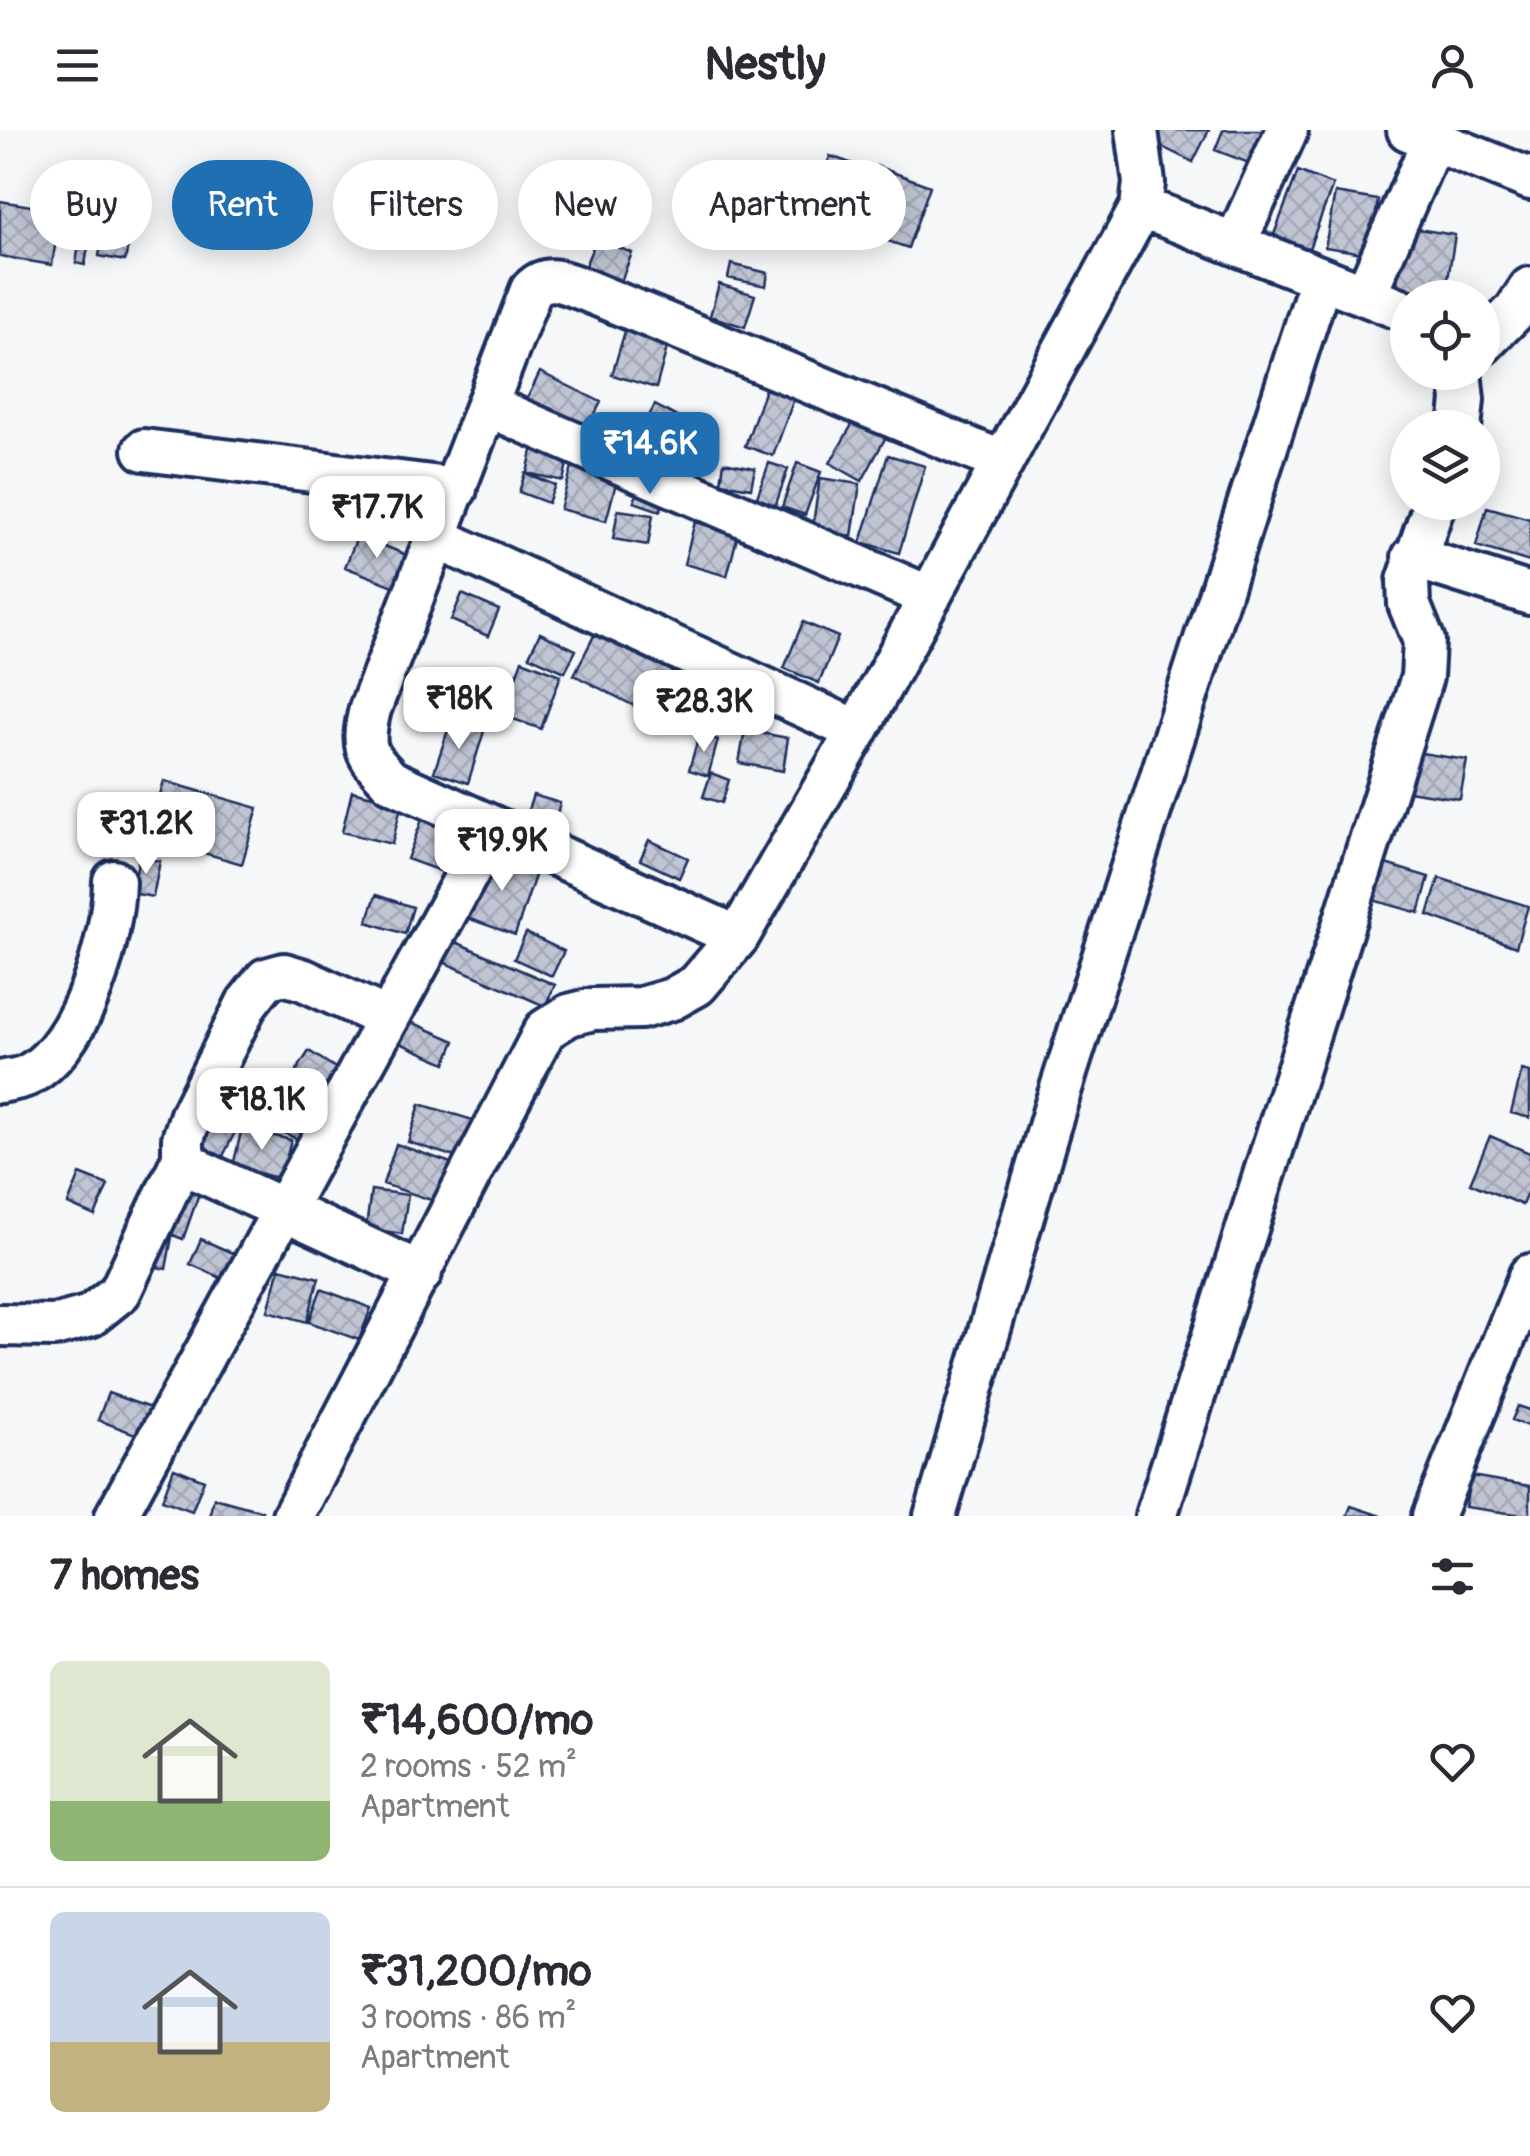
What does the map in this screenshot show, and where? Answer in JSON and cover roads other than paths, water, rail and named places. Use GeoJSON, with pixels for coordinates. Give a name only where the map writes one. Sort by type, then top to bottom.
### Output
{"type":"FeatureCollection","features":[{"type":"Feature","properties":{"kind":"street"},"geometry":{"type":"LineString","coordinates":[[292,1516],[545,1030],[569,1015],[593,1009],[641,1008],[672,999],[696,985],[738,937],[857,731],[1140,206],[1144,184],[1137,130]]}},
{"type":"Feature","properties":{"kind":"street"},"geometry":{"type":"LineString","coordinates":[[1235,244],[1287,130]]}},
{"type":"Feature","properties":{"kind":"street"},"geometry":{"type":"LineString","coordinates":[[1365,295],[1420,135],[1530,179]]}},
{"type":"Feature","properties":{"kind":"street"},"geometry":{"type":"LineString","coordinates":[[1140,206],[1390,305]]}},
{"type":"Feature","properties":{"kind":"street"},"geometry":{"type":"LineString","coordinates":[[935,1516],[1055,1107],[1321,278]]}},
{"type":"Feature","properties":{"kind":"street"},"geometry":{"type":"LineString","coordinates":[[738,937],[391,781],[369,759],[364,736],[370,709],[531,290],[540,281],[554,279],[1003,462]]}},
{"type":"Feature","properties":{"kind":"street"},"geometry":{"type":"LineString","coordinates":[[1500,327],[1530,288]]}},
{"type":"Feature","properties":{"kind":"street"},"geometry":{"type":"LineString","coordinates":[[488,406],[930,597]]}},
{"type":"Feature","properties":{"kind":"street"},"geometry":{"type":"LineString","coordinates":[[144,450],[456,488]]}},
{"type":"Feature","properties":{"kind":"street"},"geometry":{"type":"LineString","coordinates":[[1156,1516],[1422,678],[1424,641],[1409,604],[1408,581],[1428,520]]}},
{"type":"Feature","properties":{"kind":"street"},"geometry":{"type":"LineString","coordinates":[[436,538],[857,731]]}},
{"type":"Feature","properties":{"kind":"street"},"geometry":{"type":"LineString","coordinates":[[1414,557],[1530,594]]}},
{"type":"Feature","properties":{"kind":"street"},"geometry":{"type":"LineString","coordinates":[[116,1516],[493,826]]}},
{"type":"Feature","properties":{"kind":"street"},"geometry":{"type":"LineString","coordinates":[[0,1082],[28,1076],[60,1049],[85,1002],[114,912],[114,881]]}},
{"type":"Feature","properties":{"kind":"street"},"geometry":{"type":"LineString","coordinates":[[0,1325],[54,1326],[90,1316],[120,1292],[183,1158],[183,1139],[191,1115],[247,1003],[266,979],[284,974],[304,980],[388,1019]]}},
{"type":"Feature","properties":{"kind":"street"},"geometry":{"type":"LineString","coordinates":[[183,1158],[200,1171],[421,1273]]}},
{"type":"Feature","properties":{"kind":"street"},"geometry":{"type":"LineString","coordinates":[[1433,1516],[1530,1275]]}}]}
